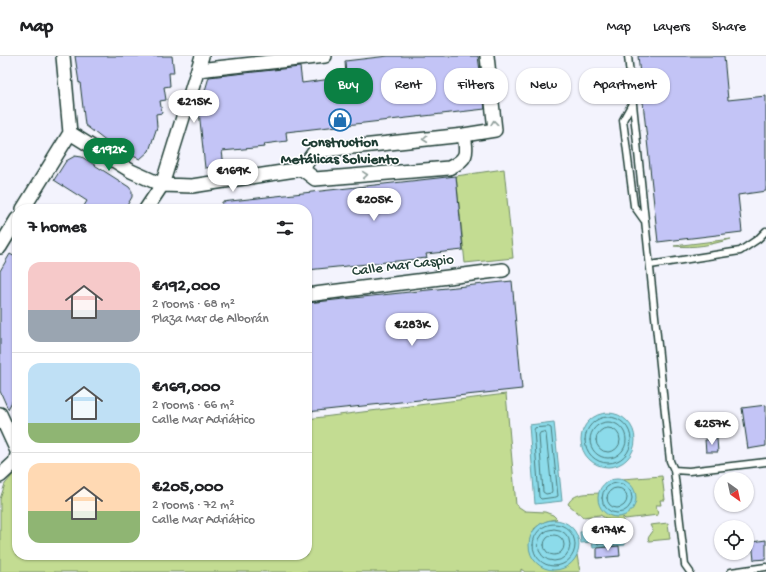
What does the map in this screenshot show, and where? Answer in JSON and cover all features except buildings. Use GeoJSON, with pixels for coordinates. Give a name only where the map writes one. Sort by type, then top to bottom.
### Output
{"type":"FeatureCollection","features":[{"type":"Feature","properties":{"kind":"street"},"geometry":{"type":"LineString","coordinates":[[26,204],[70,133],[63,56]]}},
{"type":"Feature","properties":{"kind":"street"},"geometry":{"type":"LineString","coordinates":[[149,204],[162,185],[202,56]]}},
{"type":"Feature","properties":{"kind":"street"},"geometry":{"type":"LineString","coordinates":[[198,70],[325,56]]}},
{"type":"Feature","properties":{"kind":"street"},"geometry":{"type":"LineString","coordinates":[[302,170],[315,151],[464,135],[495,130],[487,56]]}},
{"type":"Feature","properties":{"kind":"street"},"geometry":{"type":"LineString","coordinates":[[70,133],[131,171],[162,185],[192,186],[302,170],[315,179],[449,168],[460,163],[465,155],[464,135]]}},
{"type":"Feature","properties":{"kind":"street"},"geometry":{"type":"LineString","coordinates":[[0,247],[12,237]]}},
{"type":"Feature","properties":{"kind":"street","name":"Calle Mar Caspio"},"geometry":{"type":"LineString","coordinates":[[312,293],[503,270]]}},
{"type":"Feature","properties":{"kind":"street"},"geometry":{"type":"LineString","coordinates":[[0,414],[12,440]]}},
{"type":"Feature","properties":{"kind":"street"},"geometry":{"type":"LineString","coordinates":[[0,476],[12,465]]}},
{"type":"Feature","properties":{"kind":"lane"},"geometry":{"type":"LineString","coordinates":[[628,56],[629,68]]}},
{"type":"Feature","properties":{"kind":"lane"},"geometry":{"type":"LineString","coordinates":[[632,104],[623,120],[630,186],[634,206],[645,221]]}},
{"type":"Feature","properties":{"kind":"lane"},"geometry":{"type":"LineString","coordinates":[[633,104],[670,461],[674,470],[685,565],[690,572]]}},
{"type":"Feature","properties":{"kind":"lane"},"geometry":{"type":"LineString","coordinates":[[650,265],[740,251],[758,239],[766,231]]}},
{"type":"Feature","properties":{"kind":"lane"},"geometry":{"type":"LineString","coordinates":[[674,470],[689,471],[766,462]]}},
{"type":"Feature","properties":{"kind":"lane"},"geometry":{"type":"LineString","coordinates":[[731,572],[766,567]]}},
{"type":"Feature","properties":{"kind":"green space"},"geometry":{"type":"Polygon","coordinates":[[[504,169],[513,258],[465,263],[456,176],[504,169]]]}},
{"type":"Feature","properties":{"kind":"green space"},"geometry":{"type":"Polygon","coordinates":[[[731,239],[703,246],[674,246],[731,239]]]}},
{"type":"Feature","properties":{"kind":"green space"},"geometry":{"type":"Polygon","coordinates":[[[506,394],[516,505],[525,511],[545,512],[553,515],[557,519],[544,522],[534,529],[541,566],[552,569],[561,568],[570,563],[577,555],[580,572],[525,572],[521,569],[521,572],[0,572],[0,499],[5,484],[12,476],[12,560],[312,560],[312,418],[506,394]]]}},
{"type":"Feature","properties":{"kind":"green space"},"geometry":{"type":"Polygon","coordinates":[[[662,476],[665,500],[660,500],[661,505],[656,505],[658,515],[625,519],[623,517],[623,525],[617,525],[600,515],[583,517],[568,504],[574,497],[600,493],[599,495],[627,482],[622,479],[662,476]]]}},
{"type":"Feature","properties":{"kind":"green space"},"geometry":{"type":"Polygon","coordinates":[[[668,523],[670,539],[649,541],[648,538],[653,531],[650,525],[668,523]]]}},
{"type":"Feature","properties":{"kind":"water"},"geometry":{"type":"Polygon","coordinates":[[[603,413],[613,413],[623,417],[631,425],[635,435],[635,445],[631,455],[623,463],[613,467],[603,467],[593,463],[585,455],[581,445],[581,435],[585,425],[593,417],[603,413]]]}},
{"type":"Feature","properties":{"kind":"water"},"geometry":{"type":"Polygon","coordinates":[[[554,422],[562,501],[535,504],[529,425],[554,422]]]}},
{"type":"Feature","properties":{"kind":"water"},"geometry":{"type":"Polygon","coordinates":[[[617,479],[627,482],[633,488],[636,498],[633,508],[627,514],[617,517],[607,514],[601,508],[598,498],[601,488],[607,482],[617,479]]]}},
{"type":"Feature","properties":{"kind":"water"},"geometry":{"type":"Polygon","coordinates":[[[549,520],[559,520],[572,527],[579,540],[579,550],[572,563],[559,570],[549,570],[540,566],[533,559],[529,550],[529,540],[533,531],[540,524],[549,520]]]}},
{"type":"Feature","properties":{"kind":"water"},"geometry":{"type":"Polygon","coordinates":[[[623,527],[625,545],[593,548],[592,542],[581,543],[580,532],[623,527]]]}},
{"type":"Feature","properties":{"kind":"place","name":"Construction Metálicas Solviento"},"geometry":{"type":"Point","coordinates":[340,120]}}]}
